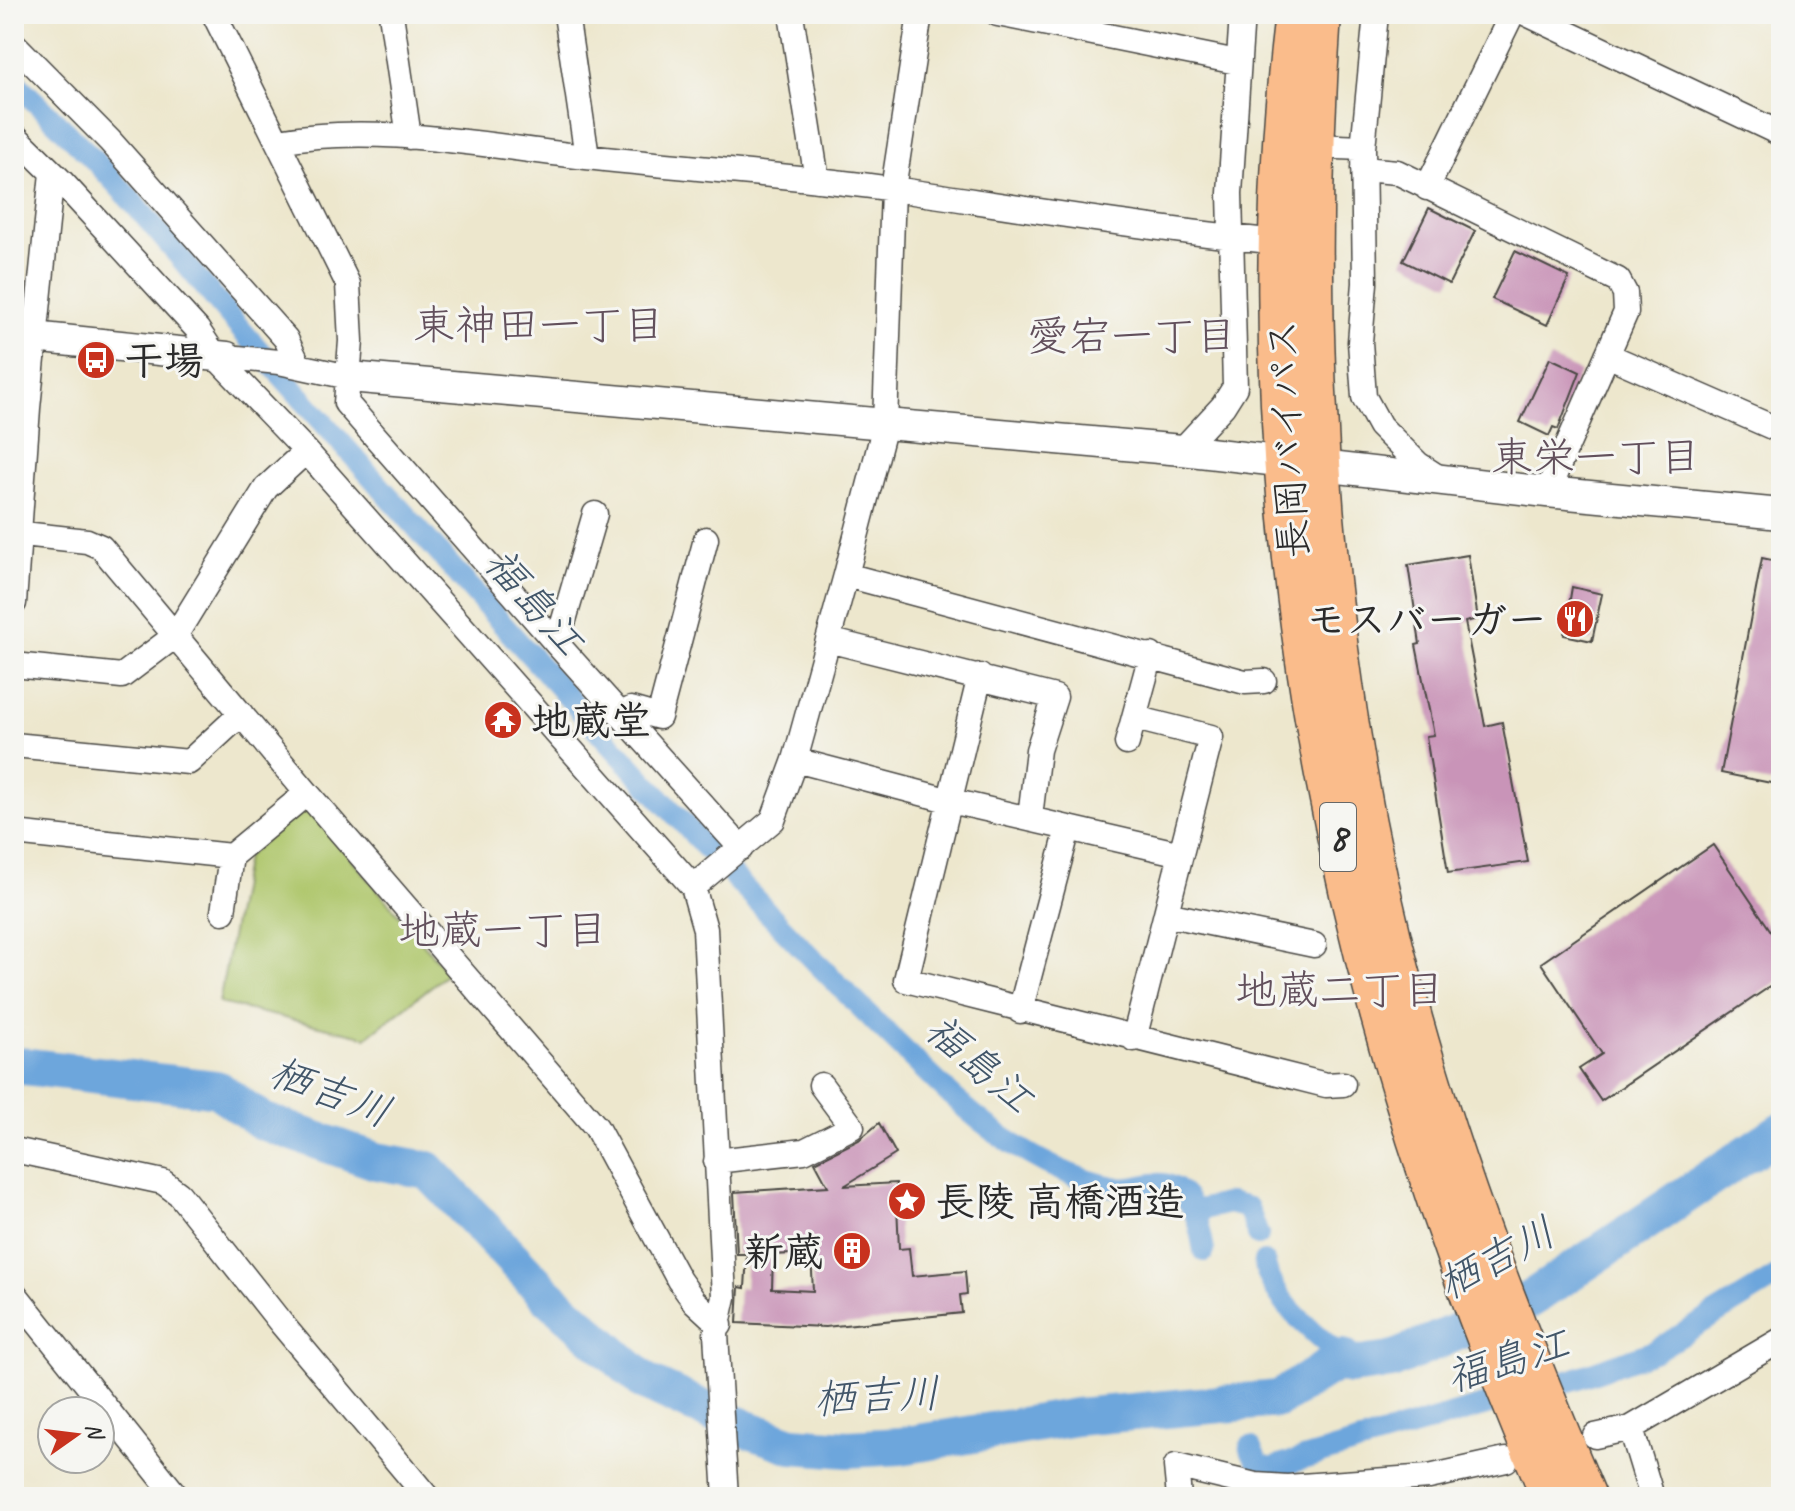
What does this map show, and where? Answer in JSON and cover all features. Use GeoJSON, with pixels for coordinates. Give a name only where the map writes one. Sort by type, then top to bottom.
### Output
{"type":"FeatureCollection","features":[{"type":"Feature","properties":{"kind":"highway","name":"長岡バイパス"},"geometry":{"type":"LineString","coordinates":[[1295,14],[1281,125],[1278,242],[1304,465],[1359,789],[1452,1198],[1546,1441],[1586,1497]]}},
{"type":"Feature","properties":{"kind":"highway","name":"長岡バイパス"},"geometry":{"type":"LineString","coordinates":[[1304,465],[1313,146],[1321,14]]}},
{"type":"Feature","properties":{"kind":"highway","name":"長岡バイパス"},"geometry":{"type":"LineString","coordinates":[[1546,1441],[1552,1497]]}},
{"type":"Feature","properties":{"kind":"street"},"geometry":{"type":"LineString","coordinates":[[214,14],[348,284],[349,377],[346,403],[738,851]]}},
{"type":"Feature","properties":{"kind":"street"},"geometry":{"type":"LineString","coordinates":[[391,14],[409,137]]}},
{"type":"Feature","properties":{"kind":"street"},"geometry":{"type":"LineString","coordinates":[[566,14],[587,157]]}},
{"type":"Feature","properties":{"kind":"street"},"geometry":{"type":"LineString","coordinates":[[791,14],[817,180]]}},
{"type":"Feature","properties":{"kind":"street"},"geometry":{"type":"LineString","coordinates":[[700,883],[773,820],[795,760],[885,425],[893,189],[920,14]]}},
{"type":"Feature","properties":{"kind":"street"},"geometry":{"type":"LineString","coordinates":[[998,14],[1237,62]]}},
{"type":"Feature","properties":{"kind":"street"},"geometry":{"type":"LineString","coordinates":[[1182,450],[1223,406],[1235,387],[1232,237],[1237,62],[1242,14]]}},
{"type":"Feature","properties":{"kind":"street"},"geometry":{"type":"LineString","coordinates":[[1376,14],[1363,159],[1365,283],[1360,342],[1364,397],[1380,426],[1418,464],[1438,477]]}},
{"type":"Feature","properties":{"kind":"street"},"geometry":{"type":"LineString","coordinates":[[1427,188],[1512,14]]}},
{"type":"Feature","properties":{"kind":"street"},"geometry":{"type":"LineString","coordinates":[[1527,14],[1781,134]]}},
{"type":"Feature","properties":{"kind":"street"},"geometry":{"type":"LineString","coordinates":[[14,44],[110,141],[286,339],[289,364]]}},
{"type":"Feature","properties":{"kind":"street"},"geometry":{"type":"LineString","coordinates":[[14,135],[197,329],[700,883],[724,1297],[718,1329],[726,1494]]}},
{"type":"Feature","properties":{"kind":"street"},"geometry":{"type":"LineString","coordinates":[[278,141],[313,135],[409,137],[893,189],[1091,220],[1278,242]]}},
{"type":"Feature","properties":{"kind":"street"},"geometry":{"type":"LineString","coordinates":[[1313,146],[1397,172],[1618,280],[1625,293],[1626,312],[1547,492]]}},
{"type":"Feature","properties":{"kind":"street"},"geometry":{"type":"LineString","coordinates":[[14,603],[28,408],[25,336],[52,173]]}},
{"type":"Feature","properties":{"kind":"street"},"geometry":{"type":"LineString","coordinates":[[25,336],[289,364],[349,377],[1182,450],[1438,477],[1547,492],[1781,514]]}},
{"type":"Feature","properties":{"kind":"street"},"geometry":{"type":"LineString","coordinates":[[1607,355],[1781,431]]}},
{"type":"Feature","properties":{"kind":"street"},"geometry":{"type":"LineString","coordinates":[[14,665],[122,676],[175,636],[266,488],[306,451]]}},
{"type":"Feature","properties":{"kind":"street"},"geometry":{"type":"LineString","coordinates":[[557,644],[595,514]]}},
{"type":"Feature","properties":{"kind":"street"},"geometry":{"type":"LineString","coordinates":[[17,534],[87,541],[101,547],[307,793],[596,1127],[679,1280],[718,1329]]}},
{"type":"Feature","properties":{"kind":"street"},"geometry":{"type":"LineString","coordinates":[[620,715],[631,709],[659,717],[706,539]]}},
{"type":"Feature","properties":{"kind":"street"},"geometry":{"type":"LineString","coordinates":[[846,575],[1245,682],[1264,681]]}},
{"type":"Feature","properties":{"kind":"street"},"geometry":{"type":"LineString","coordinates":[[828,640],[1055,697],[1038,750],[1030,817]]}},
{"type":"Feature","properties":{"kind":"street"},"geometry":{"type":"LineString","coordinates":[[1127,743],[1151,655]]}},
{"type":"Feature","properties":{"kind":"street"},"geometry":{"type":"LineString","coordinates":[[980,676],[906,980],[1020,1011],[1326,1085],[1343,1084]]}},
{"type":"Feature","properties":{"kind":"street"},"geometry":{"type":"LineString","coordinates":[[14,745],[189,762],[241,714]]}},
{"type":"Feature","properties":{"kind":"street"},"geometry":{"type":"LineString","coordinates":[[1134,1039],[1211,737],[1135,718]]}},
{"type":"Feature","properties":{"kind":"street"},"geometry":{"type":"LineString","coordinates":[[795,760],[951,801],[1181,854]]}},
{"type":"Feature","properties":{"kind":"street"},"geometry":{"type":"LineString","coordinates":[[223,912],[231,856],[307,793]]}},
{"type":"Feature","properties":{"kind":"street"},"geometry":{"type":"LineString","coordinates":[[1020,1011],[1068,829]]}},
{"type":"Feature","properties":{"kind":"street"},"geometry":{"type":"LineString","coordinates":[[14,833],[231,856]]}},
{"type":"Feature","properties":{"kind":"street"},"geometry":{"type":"LineString","coordinates":[[1166,914],[1314,945]]}},
{"type":"Feature","properties":{"kind":"street"},"geometry":{"type":"LineString","coordinates":[[716,1161],[804,1151],[852,1127],[821,1085]]}},
{"type":"Feature","properties":{"kind":"street"},"geometry":{"type":"LineString","coordinates":[[14,1150],[163,1182],[179,1194],[281,1323],[427,1497]]}},
{"type":"Feature","properties":{"kind":"street"},"geometry":{"type":"LineString","coordinates":[[14,1293],[177,1497]]}},
{"type":"Feature","properties":{"kind":"street"},"geometry":{"type":"LineString","coordinates":[[1179,1497],[1176,1466],[1255,1485],[1287,1487],[1429,1477],[1546,1441],[1631,1428],[1781,1340]]}},
{"type":"Feature","properties":{"kind":"street"},"geometry":{"type":"LineString","coordinates":[[1631,1428],[1652,1497]]}},
{"type":"Feature","properties":{"kind":"green space"},"geometry":{"type":"Polygon","coordinates":[[[298,810],[313,813],[448,973],[367,1037],[219,1003],[246,857],[298,810]]]}},
{"type":"Feature","properties":{"kind":"building"},"geometry":{"type":"Polygon","coordinates":[[[1429,208],[1475,231],[1449,284],[1403,261],[1429,208]]]}},
{"type":"Feature","properties":{"kind":"building"},"geometry":{"type":"Polygon","coordinates":[[[1515,251],[1569,277],[1547,325],[1492,299],[1515,251]]]}},
{"type":"Feature","properties":{"kind":"building"},"geometry":{"type":"Polygon","coordinates":[[[1550,358],[1580,372],[1558,429],[1553,427],[1549,436],[1520,422],[1550,358]]]}},
{"type":"Feature","properties":{"kind":"building"},"geometry":{"type":"Polygon","coordinates":[[[1468,555],[1478,619],[1465,622],[1485,726],[1502,722],[1528,862],[1448,873],[1426,736],[1434,735],[1416,645],[1420,644],[1408,565],[1468,555]]]}},
{"type":"Feature","properties":{"kind":"building"},"geometry":{"type":"Polygon","coordinates":[[[1762,558],[1781,562],[1781,785],[1721,773],[1762,558]]]}},
{"type":"Feature","properties":{"kind":"building"},"geometry":{"type":"Polygon","coordinates":[[[1572,587],[1602,594],[1592,641],[1564,635],[1572,587]]]}},
{"type":"Feature","properties":{"kind":"building","name":"地蔵堂"},"geometry":{"type":"Polygon","coordinates":[[[504,708],[516,721],[502,733],[491,719],[504,708]]]}},
{"type":"Feature","properties":{"kind":"building"},"geometry":{"type":"Polygon","coordinates":[[[1713,845],[1781,946],[1781,979],[1601,1101],[1579,1069],[1602,1054],[1541,963],[1713,845]]]}},
{"type":"Feature","properties":{"kind":"building"},"geometry":{"type":"Polygon","coordinates":[[[879,1123],[896,1154],[844,1186],[896,1183],[899,1249],[909,1248],[912,1276],[965,1271],[967,1294],[960,1295],[962,1313],[825,1327],[737,1323],[739,1287],[745,1288],[747,1254],[737,1254],[734,1192],[828,1186],[815,1162],[859,1140],[879,1123]],[[811,1253],[773,1255],[772,1289],[813,1291],[811,1253]]]}},
{"type":"Feature","properties":{"kind":"waterway","name":"福島江"},"geometry":{"type":"LineString","coordinates":[[14,81],[132,201],[253,343],[680,820],[850,996],[956,1100],[1020,1148],[1044,1162],[1093,1182],[1119,1188],[1164,1184],[1178,1191],[1195,1214],[1204,1251]]}},
{"type":"Feature","properties":{"kind":"waterway","name":"栖吉川"},"geometry":{"type":"LineString","coordinates":[[14,1065],[217,1089],[262,1121],[376,1161],[428,1170],[546,1294],[645,1382],[747,1429],[792,1445],[848,1449],[901,1446],[1076,1417],[1278,1399],[1343,1358],[1350,1366],[1391,1361],[1529,1300],[1781,1131]]}},
{"type":"Feature","properties":{"kind":"waterway","name":"福島江"},"geometry":{"type":"LineString","coordinates":[[1195,1211],[1229,1203],[1248,1208],[1258,1235]]}},
{"type":"Feature","properties":{"kind":"waterway","name":"福島江"},"geometry":{"type":"LineString","coordinates":[[1264,1262],[1285,1303],[1343,1358]]}},
{"type":"Feature","properties":{"kind":"waterway","name":"福島江"},"geometry":{"type":"LineString","coordinates":[[1250,1447],[1258,1464],[1269,1469],[1575,1379],[1655,1351],[1781,1274]]}},
{"type":"Feature","properties":{"kind":"place","name":"干場"},"geometry":{"type":"Point","coordinates":[96,360]}},
{"type":"Feature","properties":{"kind":"place","name":"モスバーガー"},"geometry":{"type":"Point","coordinates":[1575,619]}},
{"type":"Feature","properties":{"kind":"place","name":"地蔵堂"},"geometry":{"type":"Point","coordinates":[503,720]}},
{"type":"Feature","properties":{"kind":"place","name":"長陵 高橋酒造"},"geometry":{"type":"Point","coordinates":[907,1201]}},
{"type":"Feature","properties":{"kind":"place","name":"新蔵"},"geometry":{"type":"Point","coordinates":[852,1251]}},
{"type":"Feature","properties":{"kind":"district","name":"東神田一丁目"},"geometry":{"type":"Point","coordinates":[539,324]}},
{"type":"Feature","properties":{"kind":"district","name":"愛宕一丁目"},"geometry":{"type":"Point","coordinates":[1132,335]}},
{"type":"Feature","properties":{"kind":"district","name":"東栄一丁目"},"geometry":{"type":"Point","coordinates":[1596,456]}},
{"type":"Feature","properties":{"kind":"district","name":"地蔵一丁目"},"geometry":{"type":"Point","coordinates":[503,929]}},
{"type":"Feature","properties":{"kind":"district","name":"地蔵二丁目"},"geometry":{"type":"Point","coordinates":[1340,989]}}]}
